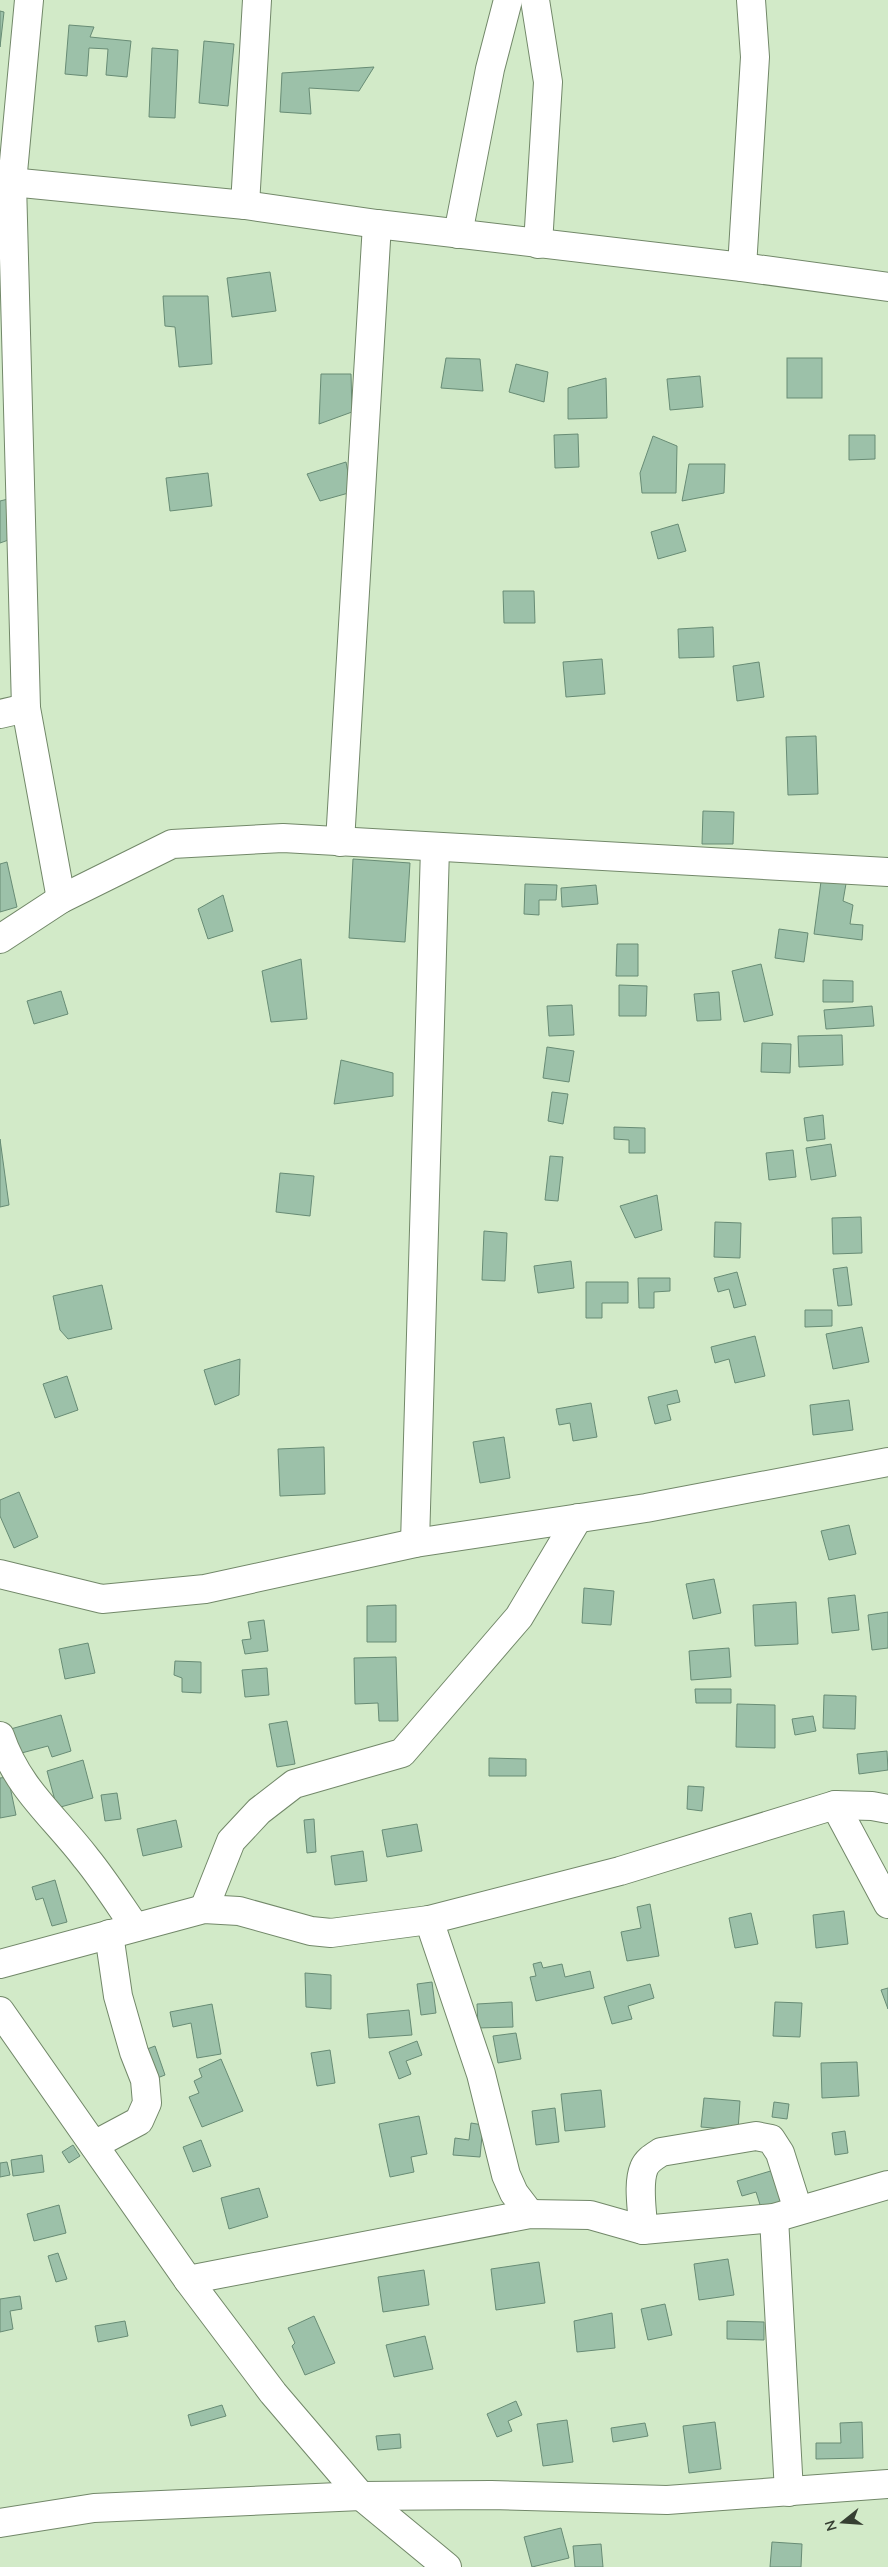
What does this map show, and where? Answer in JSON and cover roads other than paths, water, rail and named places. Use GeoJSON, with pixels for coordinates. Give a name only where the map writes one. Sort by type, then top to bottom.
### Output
{"type":"FeatureCollection","features":[{"type":"Feature","properties":{"kind":"street"},"geometry":{"type":"LineString","coordinates":[[29,0],[6,182],[13,711],[61,899]]}},
{"type":"Feature","properties":{"kind":"street"},"geometry":{"type":"LineString","coordinates":[[245,205],[257,0]]}},
{"type":"Feature","properties":{"kind":"street"},"geometry":{"type":"LineString","coordinates":[[458,234],[490,69],[508,0]]}},
{"type":"Feature","properties":{"kind":"street"},"geometry":{"type":"LineString","coordinates":[[535,0],[548,82],[538,244]]}},
{"type":"Feature","properties":{"kind":"street"},"geometry":{"type":"LineString","coordinates":[[742,266],[755,57],[751,0]]}},
{"type":"Feature","properties":{"kind":"street"},"geometry":{"type":"LineString","coordinates":[[6,182],[245,205],[376,224],[538,244],[742,266],[888,287]]}},
{"type":"Feature","properties":{"kind":"street"},"geometry":{"type":"LineString","coordinates":[[340,842],[376,224]]}},
{"type":"Feature","properties":{"kind":"street"},"geometry":{"type":"LineString","coordinates":[[0,939],[61,899],[172,844],[283,838],[888,872]]}},
{"type":"Feature","properties":{"kind":"street"},"geometry":{"type":"LineString","coordinates":[[415,1543],[435,848]]}},
{"type":"Feature","properties":{"kind":"street"},"geometry":{"type":"LineString","coordinates":[[0,1574],[102,1599],[205,1589],[415,1543],[646,1508],[888,1462]]}},
{"type":"Feature","properties":{"kind":"street"},"geometry":{"type":"LineString","coordinates":[[204,1908],[231,1841],[259,1811],[294,1784],[402,1753],[520,1617],[578,1518]]}},
{"type":"Feature","properties":{"kind":"street"},"geometry":{"type":"LineString","coordinates":[[0,1736],[8,1761],[25,1788],[86,1858],[135,1927]]}},
{"type":"Feature","properties":{"kind":"street"},"geometry":{"type":"LineString","coordinates":[[835,1805],[888,1904]]}},
{"type":"Feature","properties":{"kind":"street"},"geometry":{"type":"LineString","coordinates":[[0,1964],[204,1908],[239,1911],[312,1931],[331,1933],[429,1920],[620,1870],[835,1805],[872,1806],[888,1809]]}},
{"type":"Feature","properties":{"kind":"street"},"geometry":{"type":"LineString","coordinates":[[429,1920],[481,2074],[506,2175],[514,2193],[530,2214]]}},
{"type":"Feature","properties":{"kind":"street"},"geometry":{"type":"LineString","coordinates":[[94,2145],[122,2132],[139,2121],[147,2103],[145,2080],[134,2052],[118,1996],[109,1934]]}},
{"type":"Feature","properties":{"kind":"street"},"geometry":{"type":"LineString","coordinates":[[0,2011],[188,2280],[273,2393],[361,2496],[446,2567]]}},
{"type":"Feature","properties":{"kind":"street"},"geometry":{"type":"LineString","coordinates":[[644,2230],[641,2185],[644,2168],[650,2159],[661,2152],[756,2136],[770,2139],[780,2153],[786,2214],[790,2492]]}},
{"type":"Feature","properties":{"kind":"street"},"geometry":{"type":"LineString","coordinates":[[188,2280],[530,2214],[590,2215],[644,2230],[786,2214],[888,2185]]}},
{"type":"Feature","properties":{"kind":"street"},"geometry":{"type":"LineString","coordinates":[[0,2523],[94,2508],[361,2496],[491,2495],[667,2500],[888,2484]]}}]}
